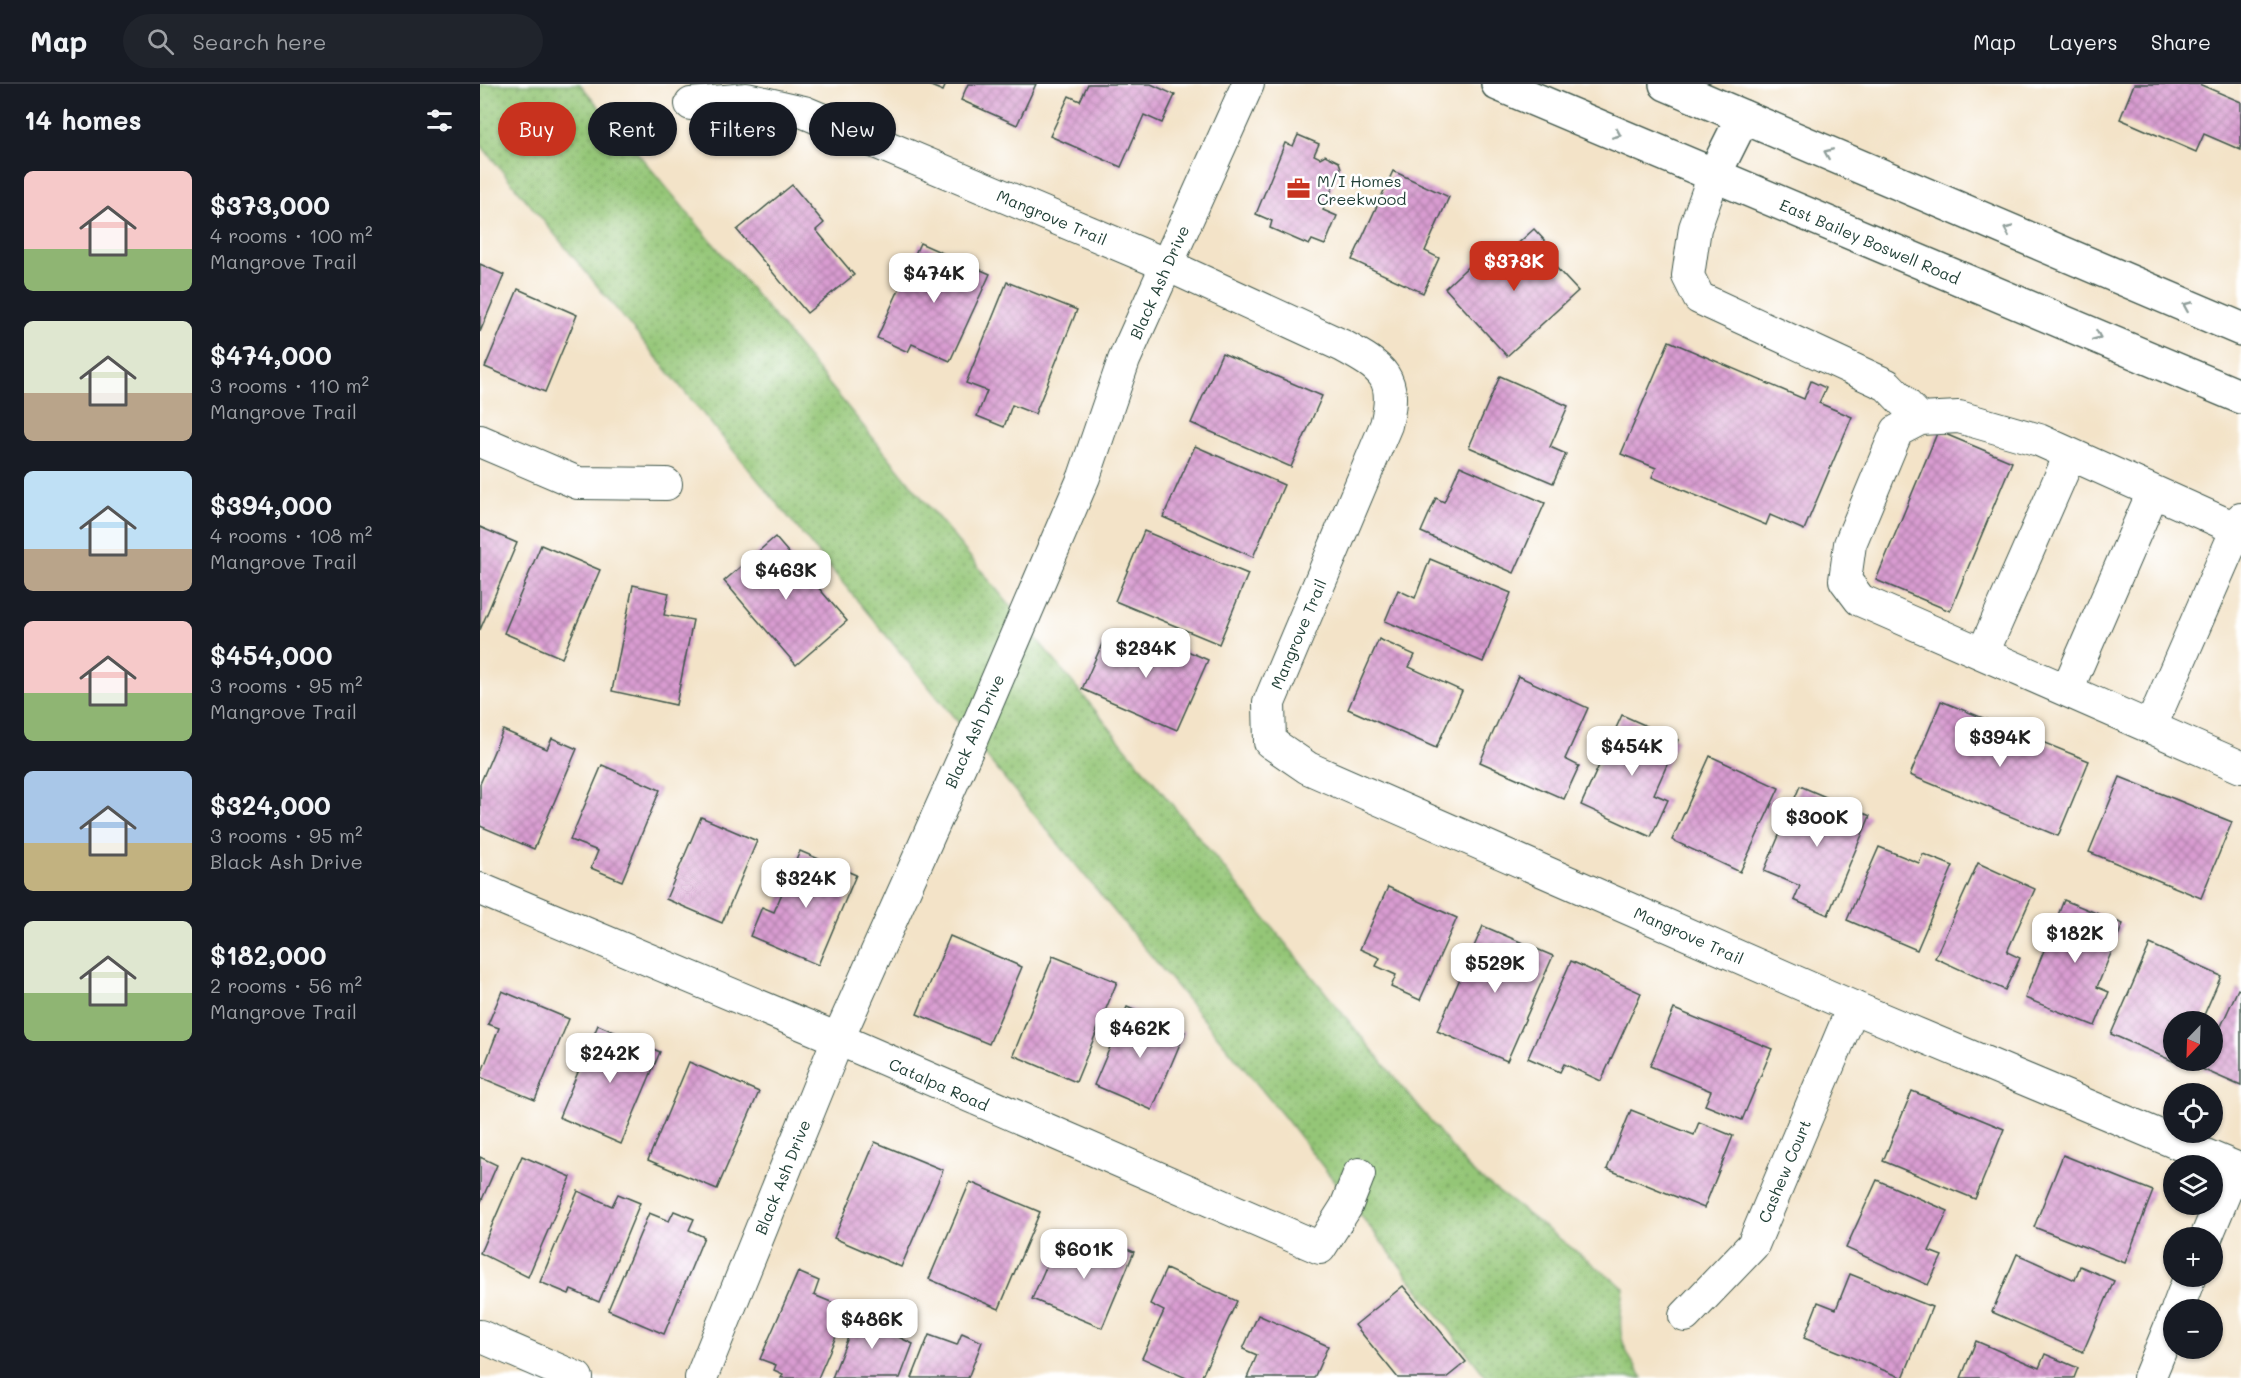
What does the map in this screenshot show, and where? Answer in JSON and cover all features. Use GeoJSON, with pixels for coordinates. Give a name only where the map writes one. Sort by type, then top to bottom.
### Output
{"type":"FeatureCollection","features":[{"type":"Feature","properties":{"kind":"main road","name":"East Bailey Boswell Road"},"geometry":{"type":"LineString","coordinates":[[1498,84],[2241,398]]}},
{"type":"Feature","properties":{"kind":"main road"},"geometry":{"type":"LineString","coordinates":[[1666,84],[2241,329]]}},
{"type":"Feature","properties":{"kind":"main road"},"geometry":{"type":"LineString","coordinates":[[1714,175],[1743,117]]}},
{"type":"Feature","properties":{"kind":"street","name":"Black Ash Drive"},"geometry":{"type":"LineString","coordinates":[[701,1378],[837,1039],[967,750],[1084,477],[1124,360],[1248,84]]}},
{"type":"Feature","properties":{"kind":"street","name":"Mangrove Trail"},"geometry":{"type":"LineString","coordinates":[[713,102],[747,99],[760,102]]}},
{"type":"Feature","properties":{"kind":"street","name":"Mangrove Trail"},"geometry":{"type":"LineString","coordinates":[[797,110],[1167,265],[1343,346],[1369,360],[1389,381],[1392,402],[1386,425],[1269,703],[1270,742],[1308,768],[1853,1007],[2238,1169]]}},
{"type":"Feature","properties":{"kind":"street"},"geometry":{"type":"LineString","coordinates":[[1714,175],[1695,228],[1688,276],[1698,298],[1887,385],[1920,419]]}},
{"type":"Feature","properties":{"kind":"street"},"geometry":{"type":"LineString","coordinates":[[2151,726],[2240,526],[2153,492],[2039,440],[1959,417],[1920,419],[1898,431],[1850,544],[1845,580],[1860,600],[2241,767]]}},
{"type":"Feature","properties":{"kind":"street"},"geometry":{"type":"LineString","coordinates":[[480,441],[578,483],[666,484]]}},
{"type":"Feature","properties":{"kind":"street"},"geometry":{"type":"LineString","coordinates":[[1983,653],[2070,455]]}},
{"type":"Feature","properties":{"kind":"street"},"geometry":{"type":"LineString","coordinates":[[2067,690],[2153,492]]}},
{"type":"Feature","properties":{"kind":"street","name":"Catalpa Road"},"geometry":{"type":"LineString","coordinates":[[480,889],[837,1039],[1320,1248],[1346,1207],[1359,1174]]}},
{"type":"Feature","properties":{"kind":"street","name":"Cashew Court"},"geometry":{"type":"LineString","coordinates":[[1685,1316],[1753,1245],[1853,1007]]}},
{"type":"Feature","properties":{"kind":"street"},"geometry":{"type":"LineString","coordinates":[[2211,1227],[2238,1169]]}},
{"type":"Feature","properties":{"kind":"street"},"geometry":{"type":"LineString","coordinates":[[480,1336],[577,1378]]}},
{"type":"Feature","properties":{"kind":"street"},"geometry":{"type":"LineString","coordinates":[[2149,1378],[2163,1344]]}},
{"type":"Feature","properties":{"kind":"green space"},"geometry":{"type":"Polygon","coordinates":[[[480,84],[580,84],[595,102],[588,102],[588,156],[640,156],[767,308],[1471,1171],[1624,1288],[1621,1336],[1628,1355],[1643,1378],[1487,1378],[1286,1119],[480,144],[480,84]]]}},
{"type":"Feature","properties":{"kind":"building"},"geometry":{"type":"Polygon","coordinates":[[[926,84],[946,84],[943,91],[926,84]]]}},
{"type":"Feature","properties":{"kind":"building"},"geometry":{"type":"Polygon","coordinates":[[[968,84],[1036,84],[1017,125],[961,100],[968,84]]]}},
{"type":"Feature","properties":{"kind":"building"},"geometry":{"type":"Polygon","coordinates":[[[1088,84],[1151,84],[1175,95],[1162,123],[1144,115],[1121,167],[1050,136],[1069,96],[1080,101],[1088,84]]]}},
{"type":"Feature","properties":{"kind":"building"},"geometry":{"type":"Polygon","coordinates":[[[2134,84],[2199,84],[2241,102],[2241,150],[2204,134],[2196,152],[2120,119],[2134,84]]]}},
{"type":"Feature","properties":{"kind":"building","name":"M/I Homes Creekwood"},"geometry":{"type":"Polygon","coordinates":[[[1298,135],[1319,144],[1314,155],[1320,158],[1325,155],[1339,162],[1341,168],[1323,210],[1337,216],[1325,245],[1312,240],[1309,245],[1270,228],[1272,221],[1256,214],[1285,143],[1293,146],[1298,135]]]}},
{"type":"Feature","properties":{"kind":"building"},"geometry":{"type":"Polygon","coordinates":[[[1393,171],[1449,197],[1425,251],[1439,258],[1423,293],[1352,260],[1393,171]]]}},
{"type":"Feature","properties":{"kind":"building"},"geometry":{"type":"Polygon","coordinates":[[[792,185],[824,223],[816,230],[854,275],[807,313],[737,230],[792,185]]]}},
{"type":"Feature","properties":{"kind":"building"},"geometry":{"type":"Polygon","coordinates":[[[1534,229],[1557,254],[1550,261],[1578,291],[1507,356],[1445,288],[1473,262],[1484,274],[1534,229]]]}},
{"type":"Feature","properties":{"kind":"building"},"geometry":{"type":"Polygon","coordinates":[[[920,243],[990,274],[950,361],[912,344],[908,352],[877,338],[920,243]]]}},
{"type":"Feature","properties":{"kind":"building"},"geometry":{"type":"Polygon","coordinates":[[[480,264],[504,275],[480,332],[480,264]]]}},
{"type":"Feature","properties":{"kind":"building"},"geometry":{"type":"Polygon","coordinates":[[[1007,282],[1077,310],[1035,414],[1012,405],[1004,427],[977,416],[987,391],[966,383],[1007,282]]]}},
{"type":"Feature","properties":{"kind":"building"},"geometry":{"type":"Polygon","coordinates":[[[518,289],[577,315],[545,392],[485,367],[518,289]]]}},
{"type":"Feature","properties":{"kind":"building"},"geometry":{"type":"Polygon","coordinates":[[[1669,341],[1804,399],[1811,381],[1826,388],[1819,403],[1852,417],[1804,530],[1770,515],[1766,525],[1652,477],[1656,468],[1621,454],[1669,341]]]}},
{"type":"Feature","properties":{"kind":"building"},"geometry":{"type":"Polygon","coordinates":[[[1222,353],[1322,396],[1291,467],[1191,423],[1222,353]]]}},
{"type":"Feature","properties":{"kind":"building"},"geometry":{"type":"Polygon","coordinates":[[[1500,376],[1568,406],[1550,447],[1566,454],[1553,483],[1469,447],[1500,376]]]}},
{"type":"Feature","properties":{"kind":"building"},"geometry":{"type":"Polygon","coordinates":[[[1938,431],[2012,462],[1950,611],[1876,580],[1938,431]]]}},
{"type":"Feature","properties":{"kind":"building"},"geometry":{"type":"Polygon","coordinates":[[[1195,446],[1284,485],[1253,557],[1163,517],[1195,446]]]}},
{"type":"Feature","properties":{"kind":"building"},"geometry":{"type":"Polygon","coordinates":[[[1460,466],[1545,503],[1514,573],[1421,532],[1436,498],[1444,502],[1460,466]]]}},
{"type":"Feature","properties":{"kind":"building"},"geometry":{"type":"Polygon","coordinates":[[[480,527],[517,543],[480,630],[480,527]]]}},
{"type":"Feature","properties":{"kind":"building"},"geometry":{"type":"Polygon","coordinates":[[[1144,531],[1248,574],[1219,644],[1115,601],[1144,531]]]}},
{"type":"Feature","properties":{"kind":"building"},"geometry":{"type":"Polygon","coordinates":[[[775,537],[847,621],[796,665],[724,581],[775,537]]]}},
{"type":"Feature","properties":{"kind":"building"},"geometry":{"type":"Polygon","coordinates":[[[541,545],[600,570],[562,658],[504,633],[541,545]]]}},
{"type":"Feature","properties":{"kind":"building"},"geometry":{"type":"Polygon","coordinates":[[[1430,559],[1511,593],[1483,662],[1385,621],[1398,590],[1415,598],[1430,559]]]}},
{"type":"Feature","properties":{"kind":"building"},"geometry":{"type":"Polygon","coordinates":[[[633,585],[669,593],[664,615],[693,620],[676,705],[612,691],[633,585]]]}},
{"type":"Feature","properties":{"kind":"building"},"geometry":{"type":"Polygon","coordinates":[[[1107,633],[1160,656],[1167,642],[1208,660],[1177,730],[1082,689],[1107,633]]]}},
{"type":"Feature","properties":{"kind":"building"},"geometry":{"type":"Polygon","coordinates":[[[1379,639],[1415,655],[1409,667],[1462,691],[1436,748],[1348,709],[1379,639]]]}},
{"type":"Feature","properties":{"kind":"building"},"geometry":{"type":"Polygon","coordinates":[[[1518,676],[1588,708],[1565,759],[1579,766],[1564,799],[1480,762],[1518,676]]]}},
{"type":"Feature","properties":{"kind":"building"},"geometry":{"type":"Polygon","coordinates":[[[1941,701],[2089,761],[2058,836],[1910,775],[1941,701]]]}},
{"type":"Feature","properties":{"kind":"building"},"geometry":{"type":"Polygon","coordinates":[[[1622,715],[1678,740],[1654,794],[1668,800],[1651,837],[1581,805],[1622,715]]]}},
{"type":"Feature","properties":{"kind":"building"},"geometry":{"type":"Polygon","coordinates":[[[503,730],[547,749],[552,738],[577,749],[534,849],[480,826],[480,784],[503,730]]]}},
{"type":"Feature","properties":{"kind":"building"},"geometry":{"type":"Polygon","coordinates":[[[1710,756],[1779,788],[1740,872],[1672,840],[1710,756]]]}},
{"type":"Feature","properties":{"kind":"building"},"geometry":{"type":"Polygon","coordinates":[[[602,765],[660,790],[622,881],[591,868],[598,851],[570,840],[602,765]]]}},
{"type":"Feature","properties":{"kind":"building"},"geometry":{"type":"Polygon","coordinates":[[[2120,777],[2232,822],[2201,898],[2089,852],[2120,777]]]}},
{"type":"Feature","properties":{"kind":"building"},"geometry":{"type":"Polygon","coordinates":[[[1800,786],[1870,816],[1828,915],[1794,900],[1800,886],[1764,871],[1800,786]]]}},
{"type":"Feature","properties":{"kind":"building"},"geometry":{"type":"Polygon","coordinates":[[[701,817],[757,841],[722,923],[666,899],[701,817]]]}},
{"type":"Feature","properties":{"kind":"building"},"geometry":{"type":"Polygon","coordinates":[[[1879,847],[1919,863],[1923,854],[1953,866],[1917,950],[1847,920],[1879,847]]]}},
{"type":"Feature","properties":{"kind":"building"},"geometry":{"type":"Polygon","coordinates":[[[800,851],[856,875],[818,965],[750,936],[762,907],[774,912],[800,851]]]}},
{"type":"Feature","properties":{"kind":"building"},"geometry":{"type":"Polygon","coordinates":[[[1978,863],[2035,889],[2007,952],[2020,958],[2005,990],[1935,958],[1978,863]]]}},
{"type":"Feature","properties":{"kind":"building"},"geometry":{"type":"Polygon","coordinates":[[[1388,887],[1457,918],[1420,1000],[1391,987],[1396,975],[1376,966],[1380,958],[1360,949],[1388,887]]]}},
{"type":"Feature","properties":{"kind":"building"},"geometry":{"type":"Polygon","coordinates":[[[2064,900],[2123,924],[2097,987],[2109,992],[2095,1026],[2025,998],[2064,900]]]}},
{"type":"Feature","properties":{"kind":"building"},"geometry":{"type":"Polygon","coordinates":[[[1483,926],[1553,956],[1507,1061],[1437,1031],[1483,926]]]}},
{"type":"Feature","properties":{"kind":"building"},"geometry":{"type":"Polygon","coordinates":[[[950,936],[1022,967],[989,1044],[917,1014],[950,936]]]}},
{"type":"Feature","properties":{"kind":"building"},"geometry":{"type":"Polygon","coordinates":[[[2150,944],[2221,976],[2206,1011],[2163,1011],[2163,1057],[2111,1034],[2150,944]]]}},
{"type":"Feature","properties":{"kind":"building"},"geometry":{"type":"Polygon","coordinates":[[[1053,956],[1117,982],[1076,1082],[1013,1055],[1053,956]]]}},
{"type":"Feature","properties":{"kind":"building"},"geometry":{"type":"Polygon","coordinates":[[[1571,961],[1641,993],[1601,1081],[1564,1064],[1560,1072],[1528,1058],[1571,961]]]}},
{"type":"Feature","properties":{"kind":"building"},"geometry":{"type":"Polygon","coordinates":[[[2238,989],[2241,991],[2241,1086],[2207,1071],[2223,1071],[2223,1022],[2238,989]]]}},
{"type":"Feature","properties":{"kind":"building"},"geometry":{"type":"Polygon","coordinates":[[[502,991],[569,1019],[535,1100],[480,1077],[499,1028],[488,1024],[502,991]]]}},
{"type":"Feature","properties":{"kind":"building"},"geometry":{"type":"Polygon","coordinates":[[[1127,1007],[1185,1032],[1152,1110],[1094,1085],[1127,1007]]]}},
{"type":"Feature","properties":{"kind":"building"},"geometry":{"type":"Polygon","coordinates":[[[1674,1009],[1772,1049],[1742,1120],[1705,1105],[1711,1091],[1650,1066],[1674,1009]]]}},
{"type":"Feature","properties":{"kind":"building"},"geometry":{"type":"Polygon","coordinates":[[[598,1025],[660,1052],[621,1144],[559,1117],[598,1025]]]}},
{"type":"Feature","properties":{"kind":"building"},"geometry":{"type":"Polygon","coordinates":[[[689,1062],[759,1092],[717,1189],[648,1160],[689,1062]]]}},
{"type":"Feature","properties":{"kind":"building"},"geometry":{"type":"Polygon","coordinates":[[[1912,1091],[2004,1129],[1975,1199],[1883,1161],[1912,1091]]]}},
{"type":"Feature","properties":{"kind":"building"},"geometry":{"type":"Polygon","coordinates":[[[1631,1110],[1694,1135],[1699,1122],[1733,1136],[1704,1208],[1607,1169],[1631,1110]]]}},
{"type":"Feature","properties":{"kind":"building"},"geometry":{"type":"Polygon","coordinates":[[[875,1142],[943,1170],[901,1267],[834,1238],[875,1142]]]}},
{"type":"Feature","properties":{"kind":"building"},"geometry":{"type":"Polygon","coordinates":[[[2063,1155],[2153,1191],[2125,1263],[2034,1227],[2063,1155]]]}},
{"type":"Feature","properties":{"kind":"building"},"geometry":{"type":"Polygon","coordinates":[[[522,1156],[571,1177],[528,1277],[480,1253],[522,1156]]]}},
{"type":"Feature","properties":{"kind":"building"},"geometry":{"type":"Polygon","coordinates":[[[480,1157],[497,1165],[480,1204],[480,1157]]]}},
{"type":"Feature","properties":{"kind":"building"},"geometry":{"type":"Polygon","coordinates":[[[1877,1180],[1948,1211],[1929,1251],[1942,1256],[1928,1285],[1846,1248],[1877,1180]]]}},
{"type":"Feature","properties":{"kind":"building"},"geometry":{"type":"Polygon","coordinates":[[[970,1182],[1040,1212],[999,1309],[929,1279],[970,1182]]]}},
{"type":"Feature","properties":{"kind":"building"},"geometry":{"type":"Polygon","coordinates":[[[578,1191],[612,1206],[618,1194],[640,1203],[599,1302],[571,1290],[569,1294],[540,1282],[578,1191]]]}},
{"type":"Feature","properties":{"kind":"building"},"geometry":{"type":"Polygon","coordinates":[[[674,1211],[694,1219],[689,1230],[704,1237],[664,1334],[608,1310],[649,1213],[669,1221],[674,1211]]]}},
{"type":"Feature","properties":{"kind":"building"},"geometry":{"type":"Polygon","coordinates":[[[1098,1237],[1134,1252],[1102,1328],[1032,1299],[1058,1239],[1091,1253],[1098,1237]]]}},
{"type":"Feature","properties":{"kind":"building"},"geometry":{"type":"Polygon","coordinates":[[[2017,1254],[2075,1280],[2080,1266],[2114,1281],[2083,1352],[1992,1312],[2017,1254]]]}},
{"type":"Feature","properties":{"kind":"building"},"geometry":{"type":"Polygon","coordinates":[[[1166,1269],[1237,1301],[1201,1378],[1186,1378],[1142,1358],[1164,1311],[1150,1304],[1166,1269]]]}},
{"type":"Feature","properties":{"kind":"building"},"geometry":{"type":"Polygon","coordinates":[[[798,1272],[819,1281],[814,1295],[848,1309],[818,1378],[781,1378],[783,1374],[774,1370],[776,1365],[760,1359],[798,1272]]]}},
{"type":"Feature","properties":{"kind":"building"},"geometry":{"type":"Polygon","coordinates":[[[1850,1274],[1932,1307],[1903,1378],[1804,1338],[1818,1302],[1836,1309],[1850,1274]]]}},
{"type":"Feature","properties":{"kind":"building"},"geometry":{"type":"Polygon","coordinates":[[[1403,1286],[1466,1362],[1446,1378],[1398,1378],[1355,1325],[1403,1286]]]}},
{"type":"Feature","properties":{"kind":"building"},"geometry":{"type":"Polygon","coordinates":[[[860,1307],[888,1321],[884,1330],[913,1344],[900,1378],[832,1378],[860,1307]]]}},
{"type":"Feature","properties":{"kind":"building"},"geometry":{"type":"Polygon","coordinates":[[[1258,1315],[1328,1346],[1314,1378],[1247,1378],[1257,1355],[1243,1349],[1258,1315]]]}},
{"type":"Feature","properties":{"kind":"building"},"geometry":{"type":"Polygon","coordinates":[[[962,1333],[982,1342],[968,1378],[912,1378],[929,1335],[957,1345],[962,1333]]]}},
{"type":"Feature","properties":{"kind":"building"},"geometry":{"type":"Polygon","coordinates":[[[1976,1341],[2039,1368],[2045,1354],[2078,1368],[2074,1378],[1961,1378],[1976,1341]]]}},
{"type":"Feature","properties":{"kind":"place","name":"M/I Homes Creekwood"},"geometry":{"type":"Point","coordinates":[1299,189]}}]}
